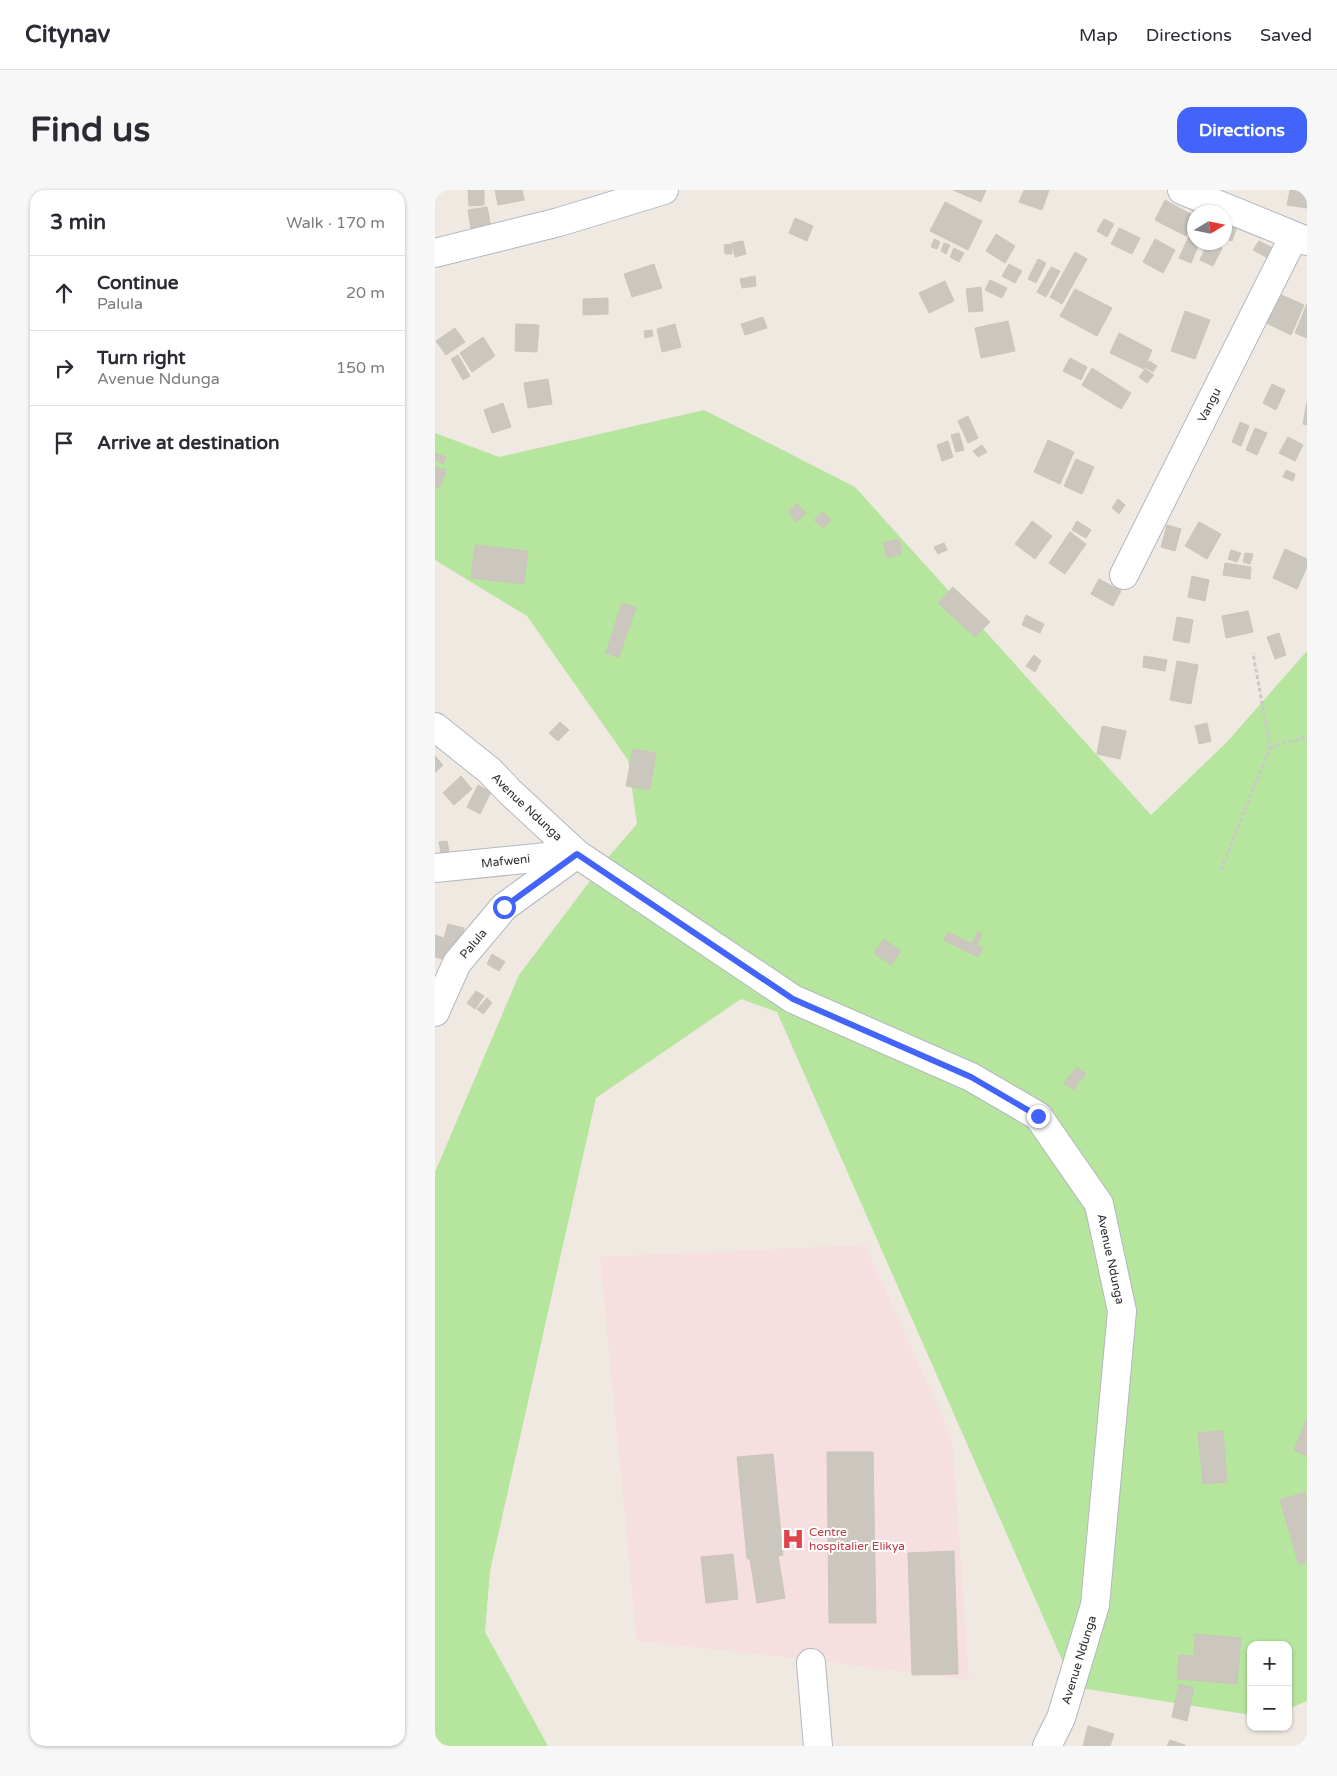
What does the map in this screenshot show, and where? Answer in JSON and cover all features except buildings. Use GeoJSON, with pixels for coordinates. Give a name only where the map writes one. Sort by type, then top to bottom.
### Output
{"type":"FeatureCollection","features":[{"type":"Feature","properties":{"kind":"street"},"geometry":{"type":"LineString","coordinates":[[435,253],[559,222],[664,190]]}},
{"type":"Feature","properties":{"kind":"street"},"geometry":{"type":"LineString","coordinates":[[1182,190],[1301,239]]}},
{"type":"Feature","properties":{"kind":"street","name":"Vangu"},"geometry":{"type":"LineString","coordinates":[[1124,575],[1301,239]]}},
{"type":"Feature","properties":{"kind":"street","name":"Avenue Ndunga"},"geometry":{"type":"LineString","coordinates":[[435,727],[490,771],[577,854],[793,999],[971,1077],[1038,1116],[1099,1204],[1122,1311],[1095,1605],[1061,1718],[1047,1746]]}},
{"type":"Feature","properties":{"kind":"street","name":"Mafweni"},"geometry":{"type":"LineString","coordinates":[[435,868],[577,854]]}},
{"type":"Feature","properties":{"kind":"street","name":"Palula"},"geometry":{"type":"LineString","coordinates":[[435,1012],[457,963],[504,907],[577,854]]}},
{"type":"Feature","properties":{"kind":"street"},"geometry":{"type":"LineString","coordinates":[[811,1663],[818,1746]]}},
{"type":"Feature","properties":{"kind":"path"},"geometry":{"type":"LineString","coordinates":[[1221,870],[1270,747],[1253,653]]}},
{"type":"Feature","properties":{"kind":"path"},"geometry":{"type":"LineString","coordinates":[[1270,747],[1307,737]]}},
{"type":"Feature","properties":{"kind":"shaded area","name":"Centre hospitalier Elikya"},"geometry":{"type":"Polygon","coordinates":[[[865,1245],[952,1438],[969,1680],[822,1661],[637,1641],[600,1257],[865,1245]]]}},
{"type":"Feature","properties":{"kind":"green space"},"geometry":{"type":"Polygon","coordinates":[[[704,410],[855,487],[1151,815],[1227,742],[1307,651],[1307,1701],[1292,1707],[1292,1641],[1247,1641],[1247,1714],[1074,1687],[777,1012],[741,999],[596,1098],[490,1571],[485,1632],[548,1746],[435,1746],[435,1172],[519,975],[605,861],[637,824],[628,760],[527,616],[435,560],[435,433],[499,457],[704,410]]]}},
{"type":"Feature","properties":{"kind":"place","name":"Centre hospitalier Elikya"},"geometry":{"type":"Point","coordinates":[793,1539]}},
{"type":"Feature","properties":{"kind":"route"},"geometry":{"type":"LineString","coordinates":[[504,907],[577,854],[793,999],[971,1077],[1038,1116]]}}]}
